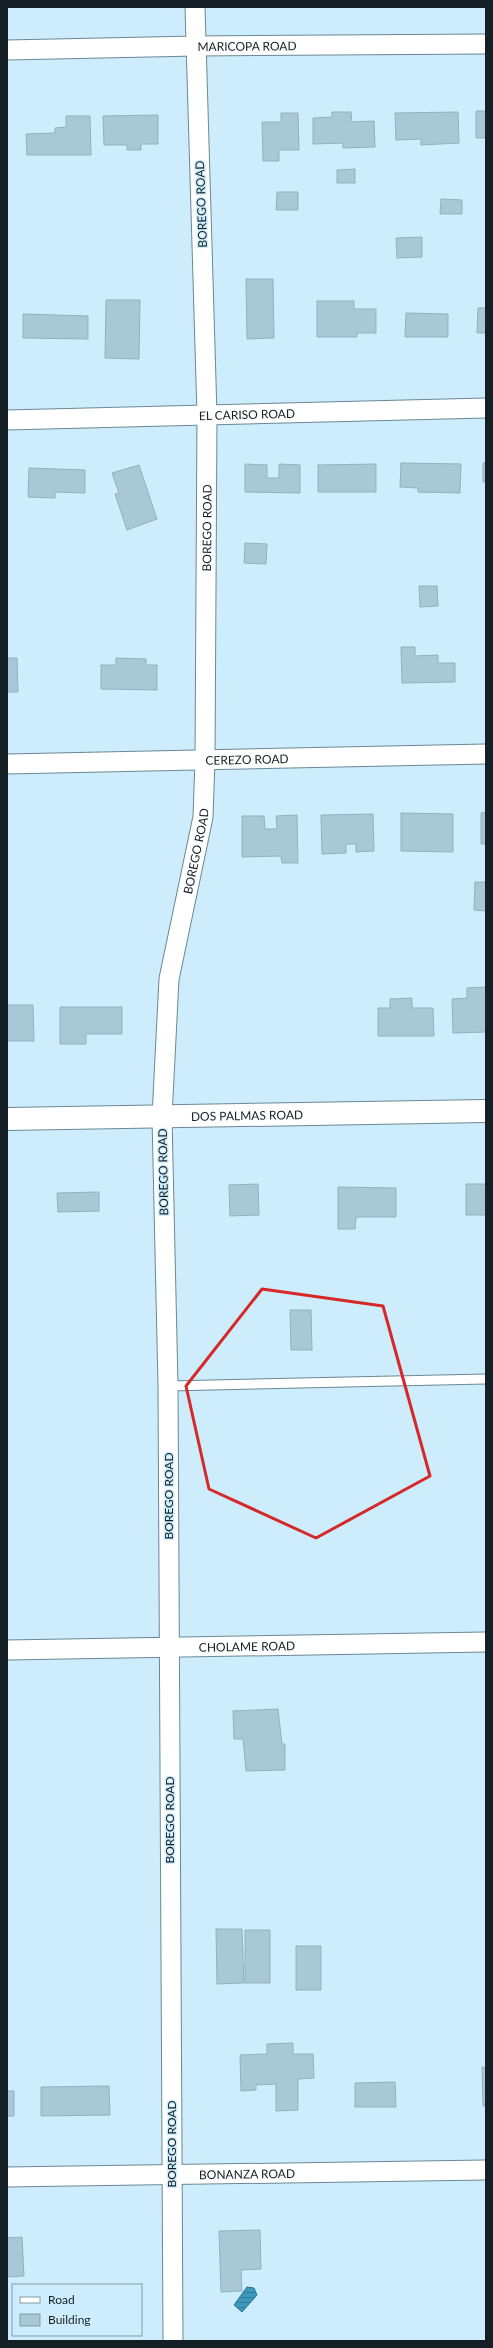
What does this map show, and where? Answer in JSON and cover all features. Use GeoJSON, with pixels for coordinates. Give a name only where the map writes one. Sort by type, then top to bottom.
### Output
{"type":"FeatureCollection","features":[{"type":"Feature","properties":{"kind":"street","name":"BOREGO ROAD"},"geometry":{"type":"LineString","coordinates":[[173,2341],[168,1648],[168,1386],[162,1117],[169,979],[203,817],[205,760],[206,415],[195,7]]}},
{"type":"Feature","properties":{"kind":"street","name":"MARICOPA ROAD"},"geometry":{"type":"LineString","coordinates":[[7,50],[196,46],[486,44]]}},
{"type":"Feature","properties":{"kind":"street","name":"EL CARISO ROAD"},"geometry":{"type":"LineString","coordinates":[[7,420],[486,408]]}},
{"type":"Feature","properties":{"kind":"street","name":"CEREZO ROAD"},"geometry":{"type":"LineString","coordinates":[[7,764],[486,754]]}},
{"type":"Feature","properties":{"kind":"street","name":"DOS PALMAS ROAD"},"geometry":{"type":"LineString","coordinates":[[7,1119],[486,1111]]}},
{"type":"Feature","properties":{"kind":"street","name":"CHOLAME ROAD"},"geometry":{"type":"LineString","coordinates":[[7,1650],[486,1642]]}},
{"type":"Feature","properties":{"kind":"street","name":"BONANZA ROAD"},"geometry":{"type":"LineString","coordinates":[[7,2177],[486,2170]]}},
{"type":"Feature","properties":{"kind":"lane"},"geometry":{"type":"LineString","coordinates":[[168,1386],[486,1380]]}},
{"type":"Feature","properties":{"kind":"highlighted area"},"geometry":{"type":"Polygon","coordinates":[[[262,1289],[383,1306],[430,1476],[316,1538],[209,1489],[186,1386],[262,1289]]]}},
{"type":"Feature","properties":{"kind":"water"},"geometry":{"type":"Polygon","coordinates":[[[247,2287],[254,2288],[257,2295],[242,2312],[234,2305],[247,2287]]]}},
{"type":"Feature","properties":{"kind":"building"},"geometry":{"type":"Polygon","coordinates":[[[476,111],[486,111],[486,138],[476,138],[476,111]]]}},
{"type":"Feature","properties":{"kind":"building"},"geometry":{"type":"Polygon","coordinates":[[[332,112],[351,112],[352,122],[374,121],[375,147],[343,148],[343,143],[313,144],[313,118],[332,117],[332,112]]]}},
{"type":"Feature","properties":{"kind":"building"},"geometry":{"type":"Polygon","coordinates":[[[458,112],[459,143],[421,145],[421,139],[396,140],[395,113],[458,112]]]}},
{"type":"Feature","properties":{"kind":"building"},"geometry":{"type":"Polygon","coordinates":[[[281,113],[298,113],[299,150],[279,150],[279,161],[263,161],[262,122],[281,122],[281,113]]]}},
{"type":"Feature","properties":{"kind":"building"},"geometry":{"type":"Polygon","coordinates":[[[158,115],[158,144],[141,144],[141,150],[127,150],[127,145],[104,145],[103,116],[158,115]]]}},
{"type":"Feature","properties":{"kind":"building"},"geometry":{"type":"Polygon","coordinates":[[[66,116],[90,116],[91,155],[27,155],[26,134],[55,133],[55,128],[66,127],[66,116]]]}},
{"type":"Feature","properties":{"kind":"building"},"geometry":{"type":"Polygon","coordinates":[[[355,169],[355,183],[337,183],[337,170],[355,169]]]}},
{"type":"Feature","properties":{"kind":"building"},"geometry":{"type":"Polygon","coordinates":[[[277,192],[298,192],[298,210],[276,210],[277,192]]]}},
{"type":"Feature","properties":{"kind":"building"},"geometry":{"type":"Polygon","coordinates":[[[441,199],[462,200],[462,214],[440,214],[441,199]]]}},
{"type":"Feature","properties":{"kind":"building"},"geometry":{"type":"Polygon","coordinates":[[[422,237],[422,257],[397,258],[396,238],[422,237]]]}},
{"type":"Feature","properties":{"kind":"building"},"geometry":{"type":"Polygon","coordinates":[[[246,279],[273,279],[274,338],[247,339],[246,279]]]}},
{"type":"Feature","properties":{"kind":"building"},"geometry":{"type":"Polygon","coordinates":[[[106,300],[140,300],[139,359],[105,358],[106,300]]]}},
{"type":"Feature","properties":{"kind":"building"},"geometry":{"type":"Polygon","coordinates":[[[317,301],[354,301],[354,309],[376,309],[376,333],[357,333],[357,337],[317,337],[317,301]]]}},
{"type":"Feature","properties":{"kind":"building"},"geometry":{"type":"Polygon","coordinates":[[[478,308],[486,308],[486,333],[477,333],[478,308]]]}},
{"type":"Feature","properties":{"kind":"building"},"geometry":{"type":"Polygon","coordinates":[[[406,313],[448,314],[448,337],[405,337],[406,313]]]}},
{"type":"Feature","properties":{"kind":"building"},"geometry":{"type":"Polygon","coordinates":[[[23,314],[88,316],[88,339],[23,338],[23,314]]]}},
{"type":"Feature","properties":{"kind":"building"},"geometry":{"type":"Polygon","coordinates":[[[401,463],[461,464],[460,493],[418,492],[418,488],[400,487],[401,463]]]}},
{"type":"Feature","properties":{"kind":"building"},"geometry":{"type":"Polygon","coordinates":[[[483,463],[486,463],[486,482],[483,482],[483,463]]]}},
{"type":"Feature","properties":{"kind":"building"},"geometry":{"type":"Polygon","coordinates":[[[245,464],[267,465],[267,478],[279,478],[279,464],[300,465],[300,493],[245,492],[245,464]]]}},
{"type":"Feature","properties":{"kind":"building"},"geometry":{"type":"Polygon","coordinates":[[[376,464],[376,492],[318,492],[318,465],[376,464]]]}},
{"type":"Feature","properties":{"kind":"building"},"geometry":{"type":"Polygon","coordinates":[[[139,465],[157,519],[127,530],[115,494],[119,493],[112,473],[139,465]]]}},
{"type":"Feature","properties":{"kind":"building"},"geometry":{"type":"Polygon","coordinates":[[[29,468],[85,470],[85,493],[55,492],[55,498],[28,497],[29,468]]]}},
{"type":"Feature","properties":{"kind":"building"},"geometry":{"type":"Polygon","coordinates":[[[245,543],[267,544],[266,564],[244,563],[245,543]]]}},
{"type":"Feature","properties":{"kind":"building"},"geometry":{"type":"Polygon","coordinates":[[[419,586],[437,586],[438,606],[420,607],[419,586]]]}},
{"type":"Feature","properties":{"kind":"building"},"geometry":{"type":"Polygon","coordinates":[[[401,647],[415,647],[415,656],[438,655],[438,663],[455,663],[455,682],[402,683],[401,647]]]}},
{"type":"Feature","properties":{"kind":"building"},"geometry":{"type":"Polygon","coordinates":[[[7,658],[17,658],[18,692],[7,692],[7,658]]]}},
{"type":"Feature","properties":{"kind":"building"},"geometry":{"type":"Polygon","coordinates":[[[116,658],[146,659],[146,665],[157,665],[157,690],[101,689],[101,665],[116,665],[116,658]]]}},
{"type":"Feature","properties":{"kind":"building"},"geometry":{"type":"Polygon","coordinates":[[[486,812],[486,844],[481,844],[481,813],[486,812]]]}},
{"type":"Feature","properties":{"kind":"building"},"geometry":{"type":"Polygon","coordinates":[[[401,813],[453,814],[453,852],[401,851],[401,813]]]}},
{"type":"Feature","properties":{"kind":"building"},"geometry":{"type":"Polygon","coordinates":[[[373,814],[374,851],[356,852],[356,844],[346,844],[346,853],[322,854],[321,815],[373,814]]]}},
{"type":"Feature","properties":{"kind":"building"},"geometry":{"type":"Polygon","coordinates":[[[297,815],[298,863],[282,863],[281,856],[242,857],[242,816],[264,816],[265,829],[277,829],[276,816],[297,815]]]}},
{"type":"Feature","properties":{"kind":"building"},"geometry":{"type":"Polygon","coordinates":[[[475,882],[486,882],[486,911],[474,910],[475,882]]]}},
{"type":"Feature","properties":{"kind":"building"},"geometry":{"type":"Polygon","coordinates":[[[486,987],[486,1032],[453,1033],[452,999],[467,998],[467,988],[486,987]]]}},
{"type":"Feature","properties":{"kind":"building"},"geometry":{"type":"Polygon","coordinates":[[[412,998],[412,1008],[433,1008],[434,1036],[378,1036],[378,1008],[390,1008],[390,999],[412,998]]]}},
{"type":"Feature","properties":{"kind":"building"},"geometry":{"type":"Polygon","coordinates":[[[7,1005],[33,1005],[34,1041],[7,1041],[7,1005]]]}},
{"type":"Feature","properties":{"kind":"building"},"geometry":{"type":"Polygon","coordinates":[[[60,1007],[122,1007],[122,1034],[86,1034],[86,1044],[60,1044],[60,1007]]]}},
{"type":"Feature","properties":{"kind":"building"},"geometry":{"type":"Polygon","coordinates":[[[258,1184],[259,1215],[230,1216],[229,1185],[258,1184]]]}},
{"type":"Feature","properties":{"kind":"building"},"geometry":{"type":"Polygon","coordinates":[[[466,1184],[486,1184],[486,1215],[466,1215],[466,1184]]]}},
{"type":"Feature","properties":{"kind":"building"},"geometry":{"type":"Polygon","coordinates":[[[338,1187],[396,1188],[396,1217],[356,1217],[355,1229],[338,1229],[338,1187]]]}},
{"type":"Feature","properties":{"kind":"building"},"geometry":{"type":"Polygon","coordinates":[[[99,1192],[99,1211],[58,1212],[57,1193],[99,1192]]]}},
{"type":"Feature","properties":{"kind":"building"},"geometry":{"type":"Polygon","coordinates":[[[290,1310],[311,1310],[312,1350],[291,1350],[290,1310]]]}},
{"type":"Feature","properties":{"kind":"building"},"geometry":{"type":"Polygon","coordinates":[[[278,1709],[282,1744],[285,1744],[285,1770],[246,1771],[243,1739],[234,1739],[233,1711],[278,1709]]]}},
{"type":"Feature","properties":{"kind":"building"},"geometry":{"type":"Polygon","coordinates":[[[216,1929],[242,1929],[244,1983],[217,1984],[216,1929]]]}},
{"type":"Feature","properties":{"kind":"building"},"geometry":{"type":"Polygon","coordinates":[[[245,1930],[270,1930],[270,1983],[245,1983],[245,1930]]]}},
{"type":"Feature","properties":{"kind":"building"},"geometry":{"type":"Polygon","coordinates":[[[296,1946],[321,1946],[321,1990],[296,1990],[296,1946]]]}},
{"type":"Feature","properties":{"kind":"building"},"geometry":{"type":"Polygon","coordinates":[[[293,2043],[293,2054],[313,2054],[314,2078],[298,2079],[298,2110],[276,2111],[276,2084],[256,2085],[256,2090],[241,2091],[240,2055],[267,2054],[267,2044],[293,2043]]]}},
{"type":"Feature","properties":{"kind":"building"},"geometry":{"type":"Polygon","coordinates":[[[482,2067],[486,2067],[486,2106],[483,2106],[482,2067]]]}},
{"type":"Feature","properties":{"kind":"building"},"geometry":{"type":"Polygon","coordinates":[[[395,2082],[396,2107],[355,2107],[355,2083],[395,2082]]]}},
{"type":"Feature","properties":{"kind":"building"},"geometry":{"type":"Polygon","coordinates":[[[109,2086],[110,2115],[41,2116],[41,2087],[109,2086]]]}},
{"type":"Feature","properties":{"kind":"building"},"geometry":{"type":"Polygon","coordinates":[[[7,2091],[14,2091],[14,2116],[7,2116],[7,2091]]]}},
{"type":"Feature","properties":{"kind":"building"},"geometry":{"type":"Polygon","coordinates":[[[260,2230],[261,2269],[241,2270],[242,2291],[221,2292],[219,2231],[260,2230]]]}},
{"type":"Feature","properties":{"kind":"building"},"geometry":{"type":"Polygon","coordinates":[[[22,2237],[24,2276],[7,2277],[7,2238],[22,2237]]]}}]}
